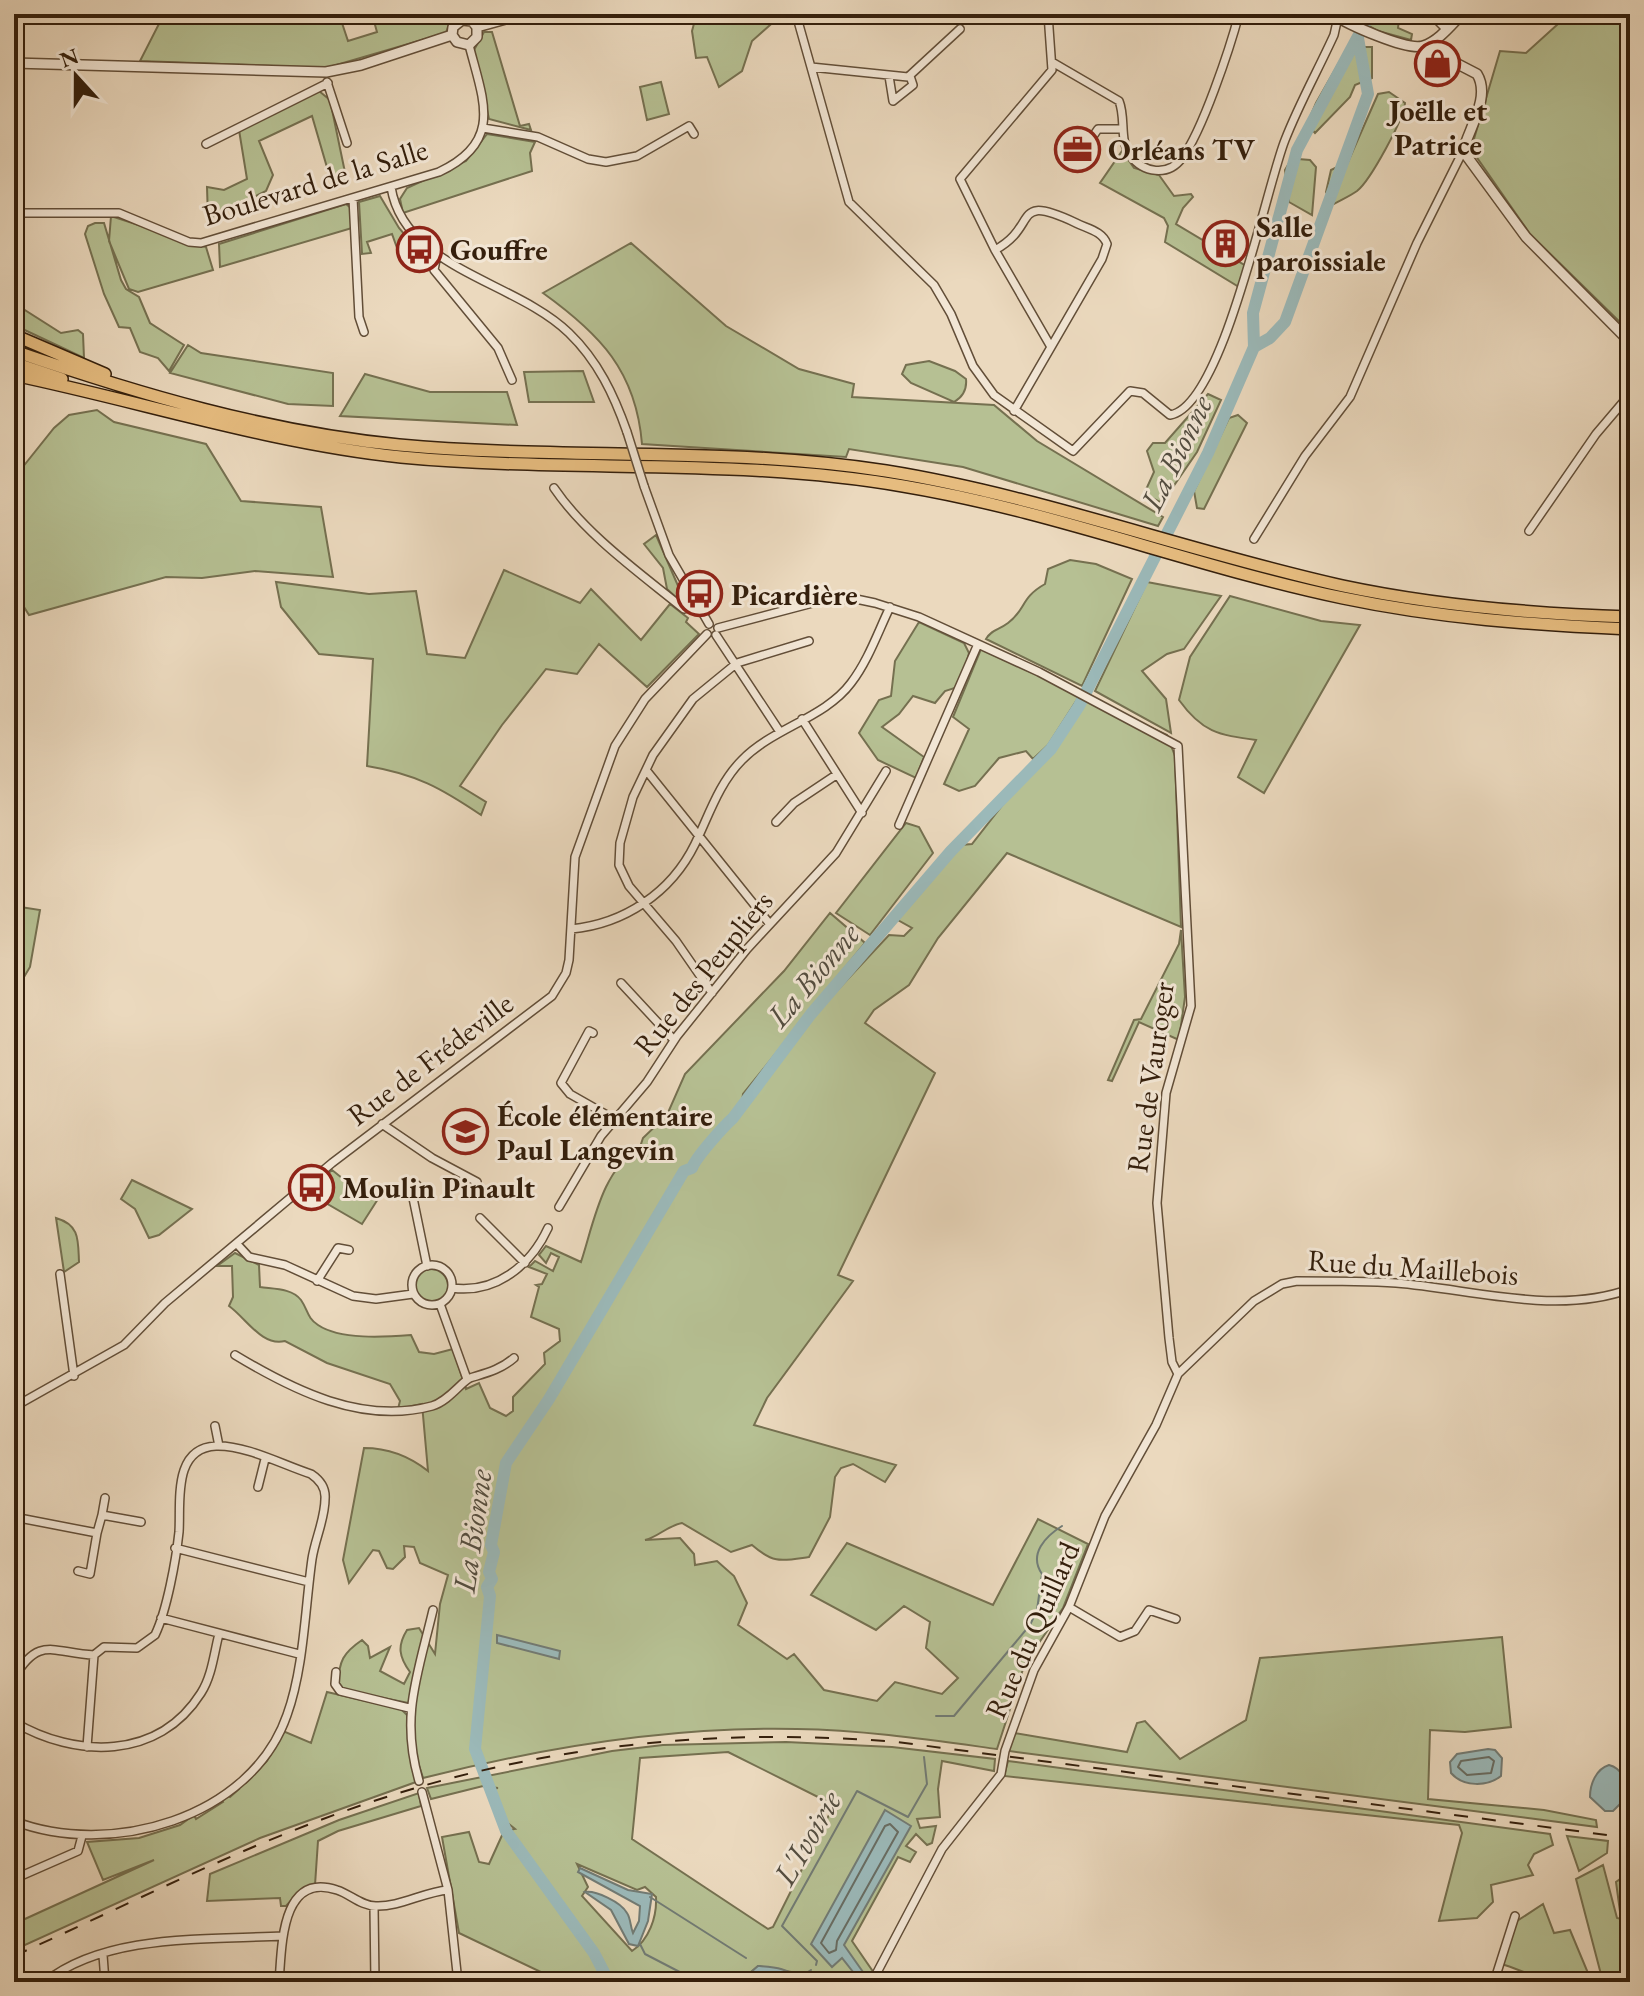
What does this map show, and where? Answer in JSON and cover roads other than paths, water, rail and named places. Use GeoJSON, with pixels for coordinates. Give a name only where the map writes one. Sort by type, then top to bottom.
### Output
{"type":"FeatureCollection","features":[{"type":"Feature","properties":{"kind":"highway"},"geometry":{"type":"LineString","coordinates":[[14,335],[169,399]]}},
{"type":"Feature","properties":{"kind":"highway"},"geometry":{"type":"LineString","coordinates":[[14,351],[169,399],[302,431],[396,445],[489,451],[795,460],[882,471],[1168,546],[1303,589],[1438,615],[1630,629]]}},
{"type":"Feature","properties":{"kind":"highway"},"geometry":{"type":"LineString","coordinates":[[14,363],[193,419]]}},
{"type":"Feature","properties":{"kind":"highway"},"geometry":{"type":"LineString","coordinates":[[14,375],[240,430],[397,456],[493,463],[801,473],[1007,502]]}},
{"type":"Feature","properties":{"kind":"highway"},"geometry":{"type":"LineString","coordinates":[[1168,546],[1398,597],[1513,611],[1630,617]]}},
{"type":"Feature","properties":{"kind":"street"},"geometry":{"type":"LineString","coordinates":[[477,27],[524,14]]}},
{"type":"Feature","properties":{"kind":"street"},"geometry":{"type":"LineString","coordinates":[[796,14],[849,202],[934,285],[980,379],[1014,411],[1073,451],[1130,391],[1143,393],[1170,415],[1183,410],[1209,370],[1237,305],[1291,126],[1334,35],[1336,16],[1407,45],[1423,46],[1477,74],[1480,103],[1463,151],[1417,243],[1350,397],[1305,456],[1254,539]]}},
{"type":"Feature","properties":{"kind":"street"},"geometry":{"type":"LineString","coordinates":[[1048,14],[1052,70],[960,179],[995,250],[1051,347]]}},
{"type":"Feature","properties":{"kind":"street"},"geometry":{"type":"LineString","coordinates":[[1052,62],[1119,101],[1125,147],[1138,164],[1157,171],[1176,165],[1189,146],[1234,35],[1239,14]]}},
{"type":"Feature","properties":{"kind":"street"},"geometry":{"type":"LineString","coordinates":[[1423,46],[1462,14]]}},
{"type":"Feature","properties":{"kind":"street"},"geometry":{"type":"LineString","coordinates":[[461,17],[472,21],[477,27],[477,37],[469,45],[460,45],[452,35],[461,17]]}},
{"type":"Feature","properties":{"kind":"street"},"geometry":{"type":"LineString","coordinates":[[1435,18],[1446,29]]}},
{"type":"Feature","properties":{"kind":"street"},"geometry":{"type":"LineString","coordinates":[[811,67],[910,76],[960,29]]}},
{"type":"Feature","properties":{"kind":"street"},"geometry":{"type":"LineString","coordinates":[[14,63],[326,72],[361,65],[452,35]]}},
{"type":"Feature","properties":{"kind":"street"},"geometry":{"type":"LineString","coordinates":[[469,45],[485,106],[483,128],[538,137],[588,159],[606,162],[637,156],[689,126],[694,134]]}},
{"type":"Feature","properties":{"kind":"street"},"geometry":{"type":"LineString","coordinates":[[326,72],[347,143]]}},
{"type":"Feature","properties":{"kind":"street"},"geometry":{"type":"LineString","coordinates":[[889,76],[893,101],[913,85],[910,76]]}},
{"type":"Feature","properties":{"kind":"street"},"geometry":{"type":"LineString","coordinates":[[206,144],[328,83]]}},
{"type":"Feature","properties":{"kind":"street","name":"Boulevard de la Salle"},"geometry":{"type":"LineString","coordinates":[[14,213],[119,213],[189,242],[201,243],[391,187],[457,164],[476,145],[483,128]]}},
{"type":"Feature","properties":{"kind":"street"},"geometry":{"type":"LineString","coordinates":[[1079,157],[1098,129],[1123,129]]}},
{"type":"Feature","properties":{"kind":"street"},"geometry":{"type":"LineString","coordinates":[[1463,151],[1526,237],[1630,342]]}},
{"type":"Feature","properties":{"kind":"street"},"geometry":{"type":"LineString","coordinates":[[391,187],[403,223],[437,254],[533,306],[569,332],[608,385],[669,555],[696,606],[737,663],[780,732]]}},
{"type":"Feature","properties":{"kind":"street"},"geometry":{"type":"LineString","coordinates":[[353,198],[359,317],[364,332]]}},
{"type":"Feature","properties":{"kind":"street"},"geometry":{"type":"LineString","coordinates":[[995,250],[1013,236],[1030,212],[1039,209],[1102,235],[1105,240],[1106,251],[1014,411]]}},
{"type":"Feature","properties":{"kind":"street"},"geometry":{"type":"LineString","coordinates":[[437,254],[434,270],[498,348],[512,380]]}},
{"type":"Feature","properties":{"kind":"street"},"geometry":{"type":"LineString","coordinates":[[1529,531],[1596,434],[1630,394]]}},
{"type":"Feature","properties":{"kind":"street"},"geometry":{"type":"LineString","coordinates":[[554,488],[584,522],[673,600],[686,610],[696,606]]}},
{"type":"Feature","properties":{"kind":"street"},"geometry":{"type":"LineString","coordinates":[[714,632],[837,598],[890,607],[978,644],[899,825]]}},
{"type":"Feature","properties":{"kind":"street"},"geometry":{"type":"LineString","coordinates":[[571,929],[615,919],[644,904],[674,876],[734,769],[780,732],[835,699],[851,684],[890,607]]}},
{"type":"Feature","properties":{"kind":"street","name":"Rue de Frédeville"},"geometry":{"type":"LineString","coordinates":[[14,1407],[74,1376],[124,1345],[165,1303],[382,1124],[552,996],[566,973],[575,857],[622,729],[645,699],[714,632]]}},
{"type":"Feature","properties":{"kind":"street"},"geometry":{"type":"LineString","coordinates":[[712,993],[623,875],[618,854],[633,797],[646,770],[693,699],[737,663],[809,641]]}},
{"type":"Feature","properties":{"kind":"street","name":"Rue de Vauroger"},"geometry":{"type":"LineString","coordinates":[[978,644],[1078,691],[1173,741],[1180,751],[1182,879],[1191,1006],[1166,1093],[1157,1203],[1169,1338],[1172,1362],[1178,1374]]}},
{"type":"Feature","properties":{"kind":"street"},"geometry":{"type":"LineString","coordinates":[[802,719],[862,813]]}},
{"type":"Feature","properties":{"kind":"street"},"geometry":{"type":"LineString","coordinates":[[646,770],[699,834],[738,889],[769,923]]}},
{"type":"Feature","properties":{"kind":"street","name":"Rue des Peupliers"},"geometry":{"type":"LineString","coordinates":[[559,1207],[587,1154],[647,1082],[674,1040],[769,923],[818,874],[862,813],[886,771]]}},
{"type":"Feature","properties":{"kind":"street"},"geometry":{"type":"LineString","coordinates":[[776,822],[794,803],[836,775]]}},
{"type":"Feature","properties":{"kind":"street"},"geometry":{"type":"LineString","coordinates":[[621,983],[674,1040]]}},
{"type":"Feature","properties":{"kind":"street"},"geometry":{"type":"LineString","coordinates":[[593,1033],[589,1031],[561,1083],[570,1094],[614,1119]]}},
{"type":"Feature","properties":{"kind":"street"},"geometry":{"type":"LineString","coordinates":[[382,1124],[432,1158],[477,1182]]}},
{"type":"Feature","properties":{"kind":"street"},"geometry":{"type":"LineString","coordinates":[[417,1185],[412,1193],[427,1266]]}},
{"type":"Feature","properties":{"kind":"street"},"geometry":{"type":"LineString","coordinates":[[480,1218],[525,1263]]}},
{"type":"Feature","properties":{"kind":"street"},"geometry":{"type":"LineString","coordinates":[[237,1244],[249,1257],[285,1265],[317,1281],[366,1298],[413,1294],[427,1305],[440,1304],[452,1288],[493,1284],[525,1263],[548,1228]]}},
{"type":"Feature","properties":{"kind":"street"},"geometry":{"type":"LineString","coordinates":[[317,1281],[338,1248],[349,1250]]}},
{"type":"Feature","properties":{"kind":"street"},"geometry":{"type":"LineString","coordinates":[[427,1266],[445,1270],[452,1288]]}},
{"type":"Feature","properties":{"kind":"street"},"geometry":{"type":"LineString","coordinates":[[413,1294],[414,1277],[427,1266]]}},
{"type":"Feature","properties":{"kind":"street"},"geometry":{"type":"LineString","coordinates":[[60,1274],[74,1376]]}},
{"type":"Feature","properties":{"kind":"street","name":"Rue du Maillebois"},"geometry":{"type":"LineString","coordinates":[[1178,1374],[1254,1301],[1282,1284],[1297,1281],[1397,1284],[1526,1299],[1586,1299],[1630,1289]]}},
{"type":"Feature","properties":{"kind":"street"},"geometry":{"type":"LineString","coordinates":[[440,1304],[467,1379]]}},
{"type":"Feature","properties":{"kind":"street"},"geometry":{"type":"LineString","coordinates":[[235,1355],[284,1384],[352,1407],[383,1412],[435,1405],[462,1388],[467,1379],[504,1367],[514,1358]]}},
{"type":"Feature","properties":{"kind":"street","name":"Rue du Quillard"},"geometry":{"type":"LineString","coordinates":[[872,1982],[942,1849],[1001,1774],[1005,1751],[1034,1670],[1069,1607],[1105,1516],[1156,1425],[1178,1374]]}},
{"type":"Feature","properties":{"kind":"street"},"geometry":{"type":"LineString","coordinates":[[215,1426],[219,1446]]}},
{"type":"Feature","properties":{"kind":"street"},"geometry":{"type":"LineString","coordinates":[[14,1678],[31,1654],[42,1649],[94,1655],[104,1647],[143,1645],[155,1635],[175,1548],[181,1480],[195,1453],[219,1446],[311,1474],[324,1489],[325,1499],[287,1715],[266,1752],[231,1788],[198,1810],[163,1825],[110,1836],[82,1836],[14,1821]]}},
{"type":"Feature","properties":{"kind":"street"},"geometry":{"type":"LineString","coordinates":[[258,1487],[265,1459]]}},
{"type":"Feature","properties":{"kind":"street"},"geometry":{"type":"LineString","coordinates":[[78,1571],[90,1574],[105,1498]]}},
{"type":"Feature","properties":{"kind":"street"},"geometry":{"type":"LineString","coordinates":[[102,1515],[141,1522]]}},
{"type":"Feature","properties":{"kind":"street"},"geometry":{"type":"LineString","coordinates":[[14,1517],[97,1533]]}},
{"type":"Feature","properties":{"kind":"street"},"geometry":{"type":"LineString","coordinates":[[175,1548],[309,1582]]}},
{"type":"Feature","properties":{"kind":"street"},"geometry":{"type":"LineString","coordinates":[[1069,1607],[1120,1637],[1135,1631],[1149,1610],[1176,1619]]}},
{"type":"Feature","properties":{"kind":"street"},"geometry":{"type":"LineString","coordinates":[[419,1781],[411,1750],[409,1708],[433,1610]]}},
{"type":"Feature","properties":{"kind":"street"},"geometry":{"type":"LineString","coordinates":[[161,1618],[299,1654]]}},
{"type":"Feature","properties":{"kind":"street"},"geometry":{"type":"LineString","coordinates":[[14,1722],[55,1743],[110,1748],[138,1741],[163,1729],[183,1714],[207,1680],[219,1634]]}},
{"type":"Feature","properties":{"kind":"street"},"geometry":{"type":"LineString","coordinates":[[87,1747],[94,1655]]}},
{"type":"Feature","properties":{"kind":"street"},"geometry":{"type":"LineString","coordinates":[[336,1672],[335,1684],[340,1691],[409,1708]]}},
{"type":"Feature","properties":{"kind":"street"},"geometry":{"type":"LineString","coordinates":[[422,1792],[448,1890],[458,1982]]}},
{"type":"Feature","properties":{"kind":"street"},"geometry":{"type":"LineString","coordinates":[[14,1879],[78,1851],[82,1836]]}},
{"type":"Feature","properties":{"kind":"street"},"geometry":{"type":"LineString","coordinates":[[279,1982],[286,1915],[294,1903],[311,1891],[336,1889],[374,1907],[448,1890]]}},
{"type":"Feature","properties":{"kind":"street"},"geometry":{"type":"LineString","coordinates":[[374,1907],[375,1982]]}},
{"type":"Feature","properties":{"kind":"street"},"geometry":{"type":"LineString","coordinates":[[1494,1982],[1515,1916]]}},
{"type":"Feature","properties":{"kind":"street"},"geometry":{"type":"LineString","coordinates":[[45,1982],[74,1965],[157,1942],[283,1936]]}},
{"type":"Feature","properties":{"kind":"street"},"geometry":{"type":"LineString","coordinates":[[103,1955],[105,1982]]}},
{"type":"Feature","properties":{"kind":"water"},"geometry":{"type":"Polygon","coordinates":[[[497,1635],[560,1651],[559,1659],[497,1643],[497,1635]]]}},
{"type":"Feature","properties":{"kind":"water"},"geometry":{"type":"Polygon","coordinates":[[[1495,1750],[1502,1758],[1501,1776],[1495,1780],[1468,1783],[1451,1773],[1450,1762],[1457,1754],[1495,1750]]]}},
{"type":"Feature","properties":{"kind":"water"},"geometry":{"type":"Polygon","coordinates":[[[1609,1765],[1623,1777],[1628,1796],[1613,1811],[1605,1811],[1590,1797],[1590,1792],[1597,1773],[1609,1765]]]}},
{"type":"Feature","properties":{"kind":"water"},"geometry":{"type":"Polygon","coordinates":[[[885,1810],[911,1826],[844,1945],[870,1982],[861,1982],[842,1958],[832,1967],[811,1944],[885,1810]]]}},
{"type":"Feature","properties":{"kind":"water"},"geometry":{"type":"Polygon","coordinates":[[[580,1868],[628,1890],[652,1894],[648,1921],[638,1946],[629,1944],[611,1910],[585,1892],[601,1895],[624,1909],[633,1933],[639,1921],[640,1906],[578,1872],[580,1868]]]}},
{"type":"Feature","properties":{"kind":"water"},"geometry":{"type":"Polygon","coordinates":[[[758,1966],[787,1971],[799,1981],[753,1979],[751,1972],[758,1966]]]}},
{"type":"Feature","properties":{"kind":"waterway"},"geometry":{"type":"LineString","coordinates":[[1362,14],[1363,22]]}},
{"type":"Feature","properties":{"kind":"waterway","name":"La Bionne"},"geometry":{"type":"LineString","coordinates":[[609,1982],[594,1953],[506,1831],[475,1749],[490,1596],[487,1587],[492,1579],[489,1572],[494,1552],[491,1545],[506,1463],[549,1399],[684,1171],[692,1168],[811,1014],[951,851],[1051,749],[1079,706],[1208,453],[1254,347],[1253,313],[1297,150],[1370,14]]}},
{"type":"Feature","properties":{"kind":"waterway"},"geometry":{"type":"LineString","coordinates":[[1254,347],[1270,338],[1285,322],[1368,94],[1358,38]]}},
{"type":"Feature","properties":{"kind":"waterway","name":"L'Ivoirie"},"geometry":{"type":"LineString","coordinates":[[936,1716],[954,1716],[1030,1625],[1037,1610],[1042,1574],[1038,1567],[1038,1553],[1045,1540],[1062,1526]]}},
{"type":"Feature","properties":{"kind":"waterway","name":"L'Ivoirie"},"geometry":{"type":"LineString","coordinates":[[816,1965],[817,1961],[782,1926],[857,1791],[908,1817],[927,1784],[924,1757]]}},
{"type":"Feature","properties":{"kind":"waterway"},"geometry":{"type":"LineString","coordinates":[[650,1897],[746,1958]]}},
{"type":"Feature","properties":{"kind":"waterway"},"geometry":{"type":"LineString","coordinates":[[640,1944],[645,1954],[699,1982]]}},
{"type":"Feature","properties":{"kind":"waterway","name":"L'Ivoirie"},"geometry":{"type":"LineString","coordinates":[[798,1978],[811,1970]]}},
{"type":"Feature","properties":{"kind":"railway"},"geometry":{"type":"LineString","coordinates":[[14,1956],[235,1855],[371,1802],[500,1766],[565,1754],[697,1739],[764,1737],[897,1742],[1630,1838]]}},
{"type":"Feature","properties":{"kind":"place","name":"Joëlle et Patrice"},"geometry":{"type":"Point","coordinates":[1438,64]}},
{"type":"Feature","properties":{"kind":"place","name":"Orléans TV"},"geometry":{"type":"Point","coordinates":[1077,149]}},
{"type":"Feature","properties":{"kind":"place","name":"Salle paroissiale"},"geometry":{"type":"Point","coordinates":[1225,243]}},
{"type":"Feature","properties":{"kind":"place","name":"Gouffre"},"geometry":{"type":"Point","coordinates":[419,249]}},
{"type":"Feature","properties":{"kind":"place","name":"Picardière"},"geometry":{"type":"Point","coordinates":[700,594]}},
{"type":"Feature","properties":{"kind":"place","name":"École élémentaire Paul Langevin"},"geometry":{"type":"Point","coordinates":[466,1132]}},
{"type":"Feature","properties":{"kind":"place","name":"Moulin Pinault"},"geometry":{"type":"Point","coordinates":[311,1187]}}]}
